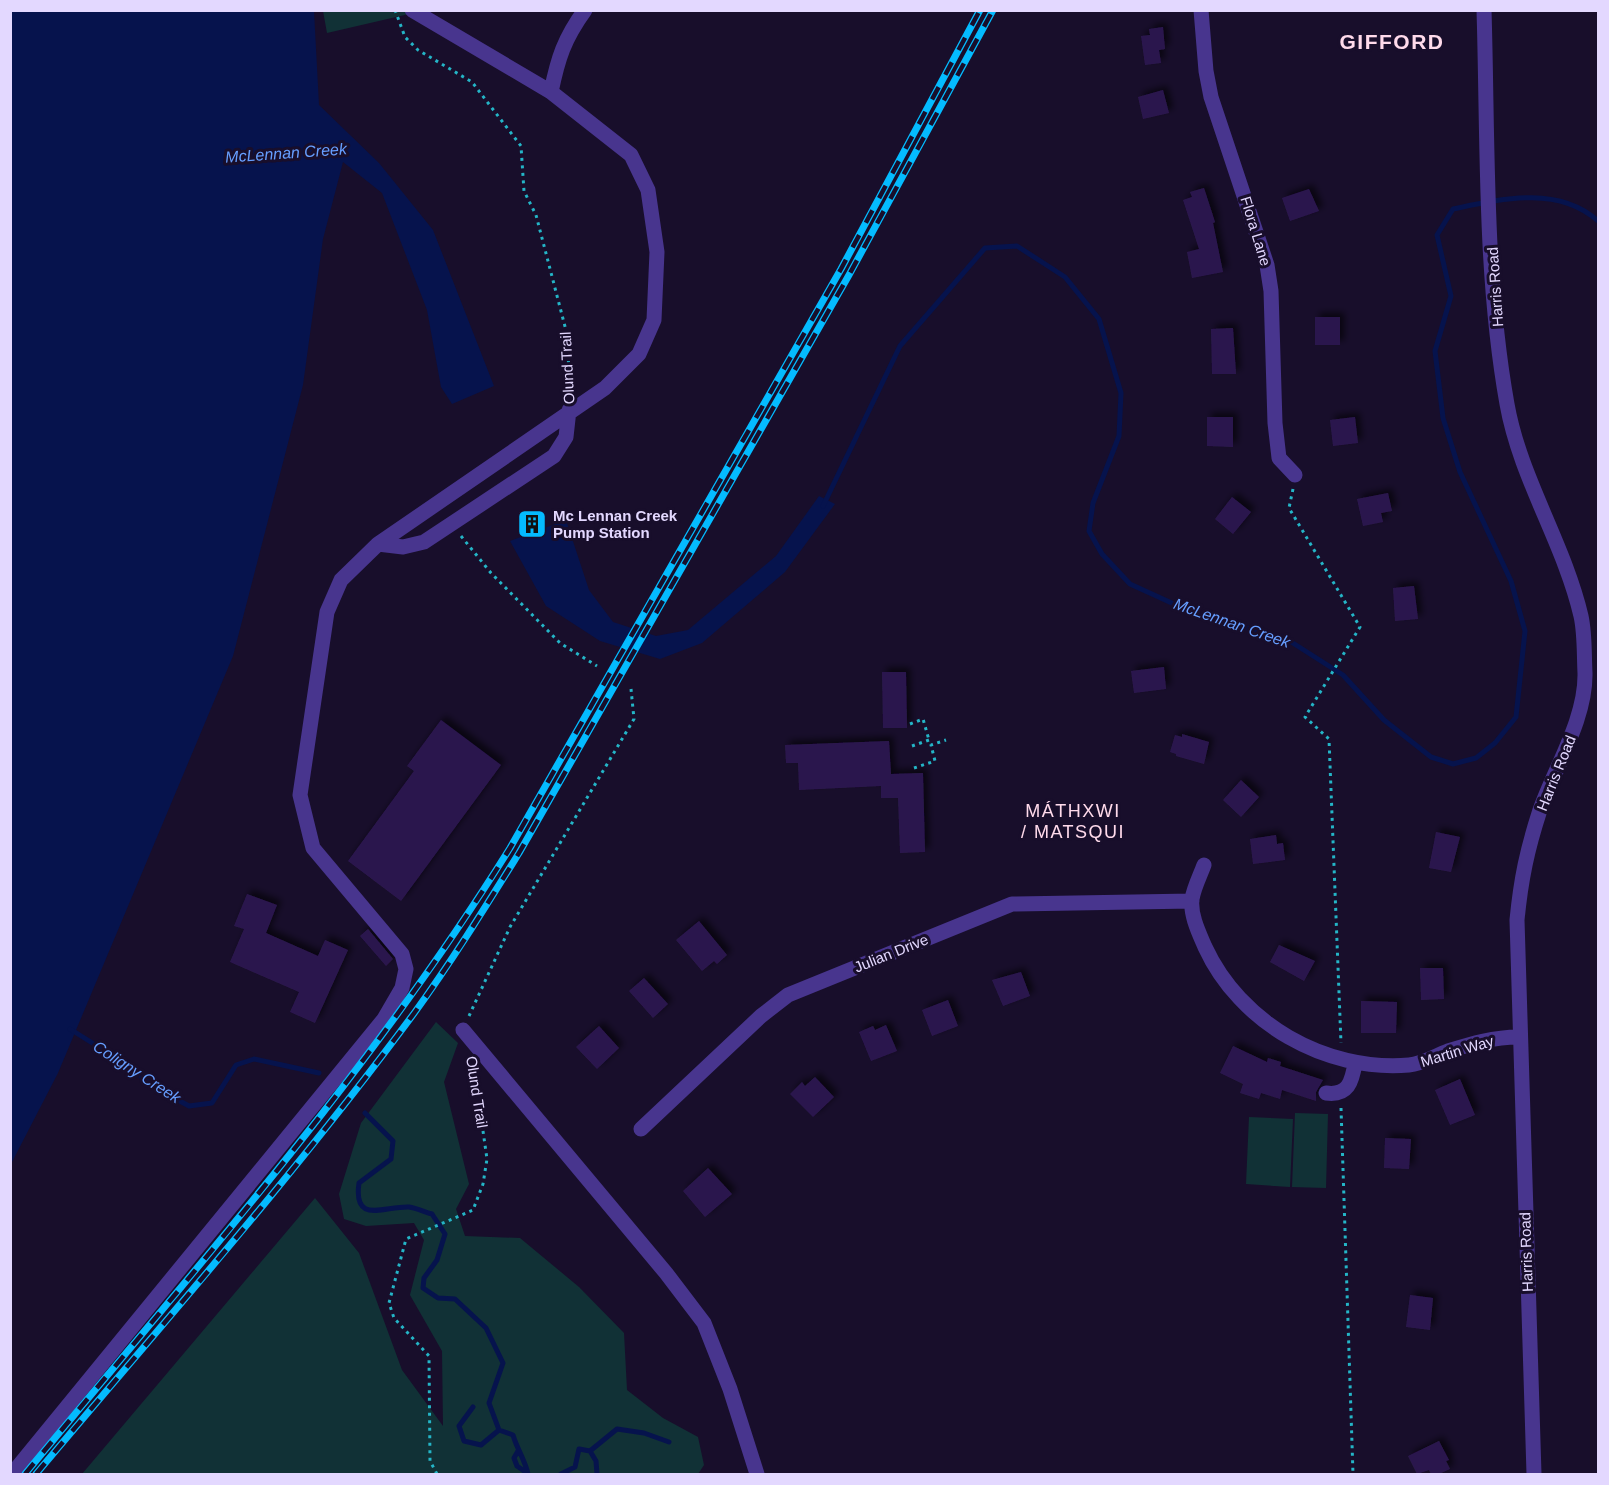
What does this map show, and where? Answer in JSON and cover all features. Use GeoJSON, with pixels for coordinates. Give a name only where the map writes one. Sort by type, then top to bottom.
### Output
{"type":"FeatureCollection","features":[{"type":"Feature","properties":{"kind":"street"},"geometry":{"type":"LineString","coordinates":[[12,1474],[329,1090],[384,1019],[402,988],[406,969],[402,954],[313,848],[300,795],[327,612],[341,580],[378,544],[569,410],[605,388],[639,354],[654,320],[657,252],[648,190],[631,155],[551,92],[412,10]]}},
{"type":"Feature","properties":{"kind":"street"},"geometry":{"type":"LineString","coordinates":[[551,92],[559,52],[571,29],[585,10]]}},
{"type":"Feature","properties":{"kind":"street","name":"Flora Lane"},"geometry":{"type":"LineString","coordinates":[[1201,10],[1206,71],[1211,97],[1267,265],[1271,291],[1278,458],[1295,475]]}},
{"type":"Feature","properties":{"kind":"street","name":"Harris Road"},"geometry":{"type":"LineString","coordinates":[[1484,10],[1492,252],[1498,337],[1507,405],[1522,462],[1581,618],[1585,676],[1574,732],[1541,808],[1523,863],[1516,920],[1518,1037],[1534,1474]]}},
{"type":"Feature","properties":{"kind":"street","name":"Olund Trail"},"geometry":{"type":"LineString","coordinates":[[378,544],[403,547],[424,542],[554,456],[566,437],[569,410]]}},
{"type":"Feature","properties":{"kind":"street","name":"Martin Way"},"geometry":{"type":"LineString","coordinates":[[1204,865],[1192,901],[1197,930],[1212,963],[1228,986],[1272,1026],[1317,1052],[1348,1061],[1411,1065],[1497,1038],[1518,1037]]}},
{"type":"Feature","properties":{"kind":"street","name":"Julian Drive"},"geometry":{"type":"LineString","coordinates":[[641,1129],[761,1016],[788,995],[1012,904],[1192,901]]}},
{"type":"Feature","properties":{"kind":"street"},"geometry":{"type":"LineString","coordinates":[[463,1030],[666,1273],[704,1323],[730,1389],[757,1474]]}},
{"type":"Feature","properties":{"kind":"street"},"geometry":{"type":"LineString","coordinates":[[1326,1093],[1342,1093],[1352,1079],[1348,1061]]}},
{"type":"Feature","properties":{"kind":"path","name":"Olund Trail"},"geometry":{"type":"LineString","coordinates":[[394,10],[405,37],[418,50],[472,82],[521,146],[524,191],[536,215],[568,338],[569,410]]}},
{"type":"Feature","properties":{"kind":"path"},"geometry":{"type":"LineString","coordinates":[[1295,475],[1289,508],[1360,627],[1305,717],[1329,739],[1348,1061]]}},
{"type":"Feature","properties":{"kind":"path"},"geometry":{"type":"LineString","coordinates":[[452,525],[490,573],[560,643],[597,666]]}},
{"type":"Feature","properties":{"kind":"path"},"geometry":{"type":"LineString","coordinates":[[463,1030],[510,927],[633,719],[631,689]]}},
{"type":"Feature","properties":{"kind":"path"},"geometry":{"type":"LineString","coordinates":[[910,724],[923,719],[935,761],[914,768]]}},
{"type":"Feature","properties":{"kind":"path"},"geometry":{"type":"LineString","coordinates":[[912,746],[929,740]]}},
{"type":"Feature","properties":{"kind":"path"},"geometry":{"type":"LineString","coordinates":[[931,745],[946,740]]}},
{"type":"Feature","properties":{"kind":"path","name":"Olund Trail"},"geometry":{"type":"LineString","coordinates":[[437,1474],[430,1461],[429,1356],[394,1318],[389,1303],[406,1239],[473,1210],[483,1184],[487,1159],[473,1064]]}},
{"type":"Feature","properties":{"kind":"path"},"geometry":{"type":"LineString","coordinates":[[1342,1093],[1353,1474]]}},
{"type":"Feature","properties":{"kind":"green space"},"geometry":{"type":"Polygon","coordinates":[[[323,11],[412,11],[409,14],[327,33],[323,11]]]}},
{"type":"Feature","properties":{"kind":"green space"},"geometry":{"type":"Polygon","coordinates":[[[436,1022],[458,1043],[444,1082],[469,1184],[456,1209],[465,1236],[520,1238],[579,1287],[624,1333],[627,1390],[663,1418],[698,1437],[704,1465],[698,1474],[82,1474],[315,1198],[359,1253],[402,1370],[443,1426],[442,1351],[410,1295],[424,1240],[414,1223],[366,1226],[344,1219],[339,1194],[361,1123],[436,1022]]]}},
{"type":"Feature","properties":{"kind":"green space"},"geometry":{"type":"Polygon","coordinates":[[[1295,1113],[1328,1114],[1326,1188],[1292,1187],[1295,1113]]]}},
{"type":"Feature","properties":{"kind":"green space"},"geometry":{"type":"Polygon","coordinates":[[[1249,1117],[1293,1119],[1290,1187],[1246,1184],[1249,1117]]]}},
{"type":"Feature","properties":{"kind":"water"},"geometry":{"type":"Polygon","coordinates":[[[11,10],[314,11],[319,105],[379,163],[433,230],[494,386],[452,404],[441,387],[427,310],[382,193],[343,162],[323,239],[303,385],[233,656],[58,1073],[11,1164],[11,10]]]}},
{"type":"Feature","properties":{"kind":"water"},"geometry":{"type":"Polygon","coordinates":[[[819,496],[835,504],[785,572],[702,643],[660,659],[600,641],[546,606],[510,541],[566,520],[589,590],[613,622],[656,636],[688,630],[776,556],[819,496]]]}},
{"type":"Feature","properties":{"kind":"building"},"geometry":{"type":"Polygon","coordinates":[[[1163,27],[1165,49],[1159,50],[1161,63],[1145,65],[1141,36],[1150,35],[1149,29],[1163,27]]]}},
{"type":"Feature","properties":{"kind":"building"},"geometry":{"type":"Polygon","coordinates":[[[1163,90],[1169,113],[1143,119],[1138,97],[1163,90]]]}},
{"type":"Feature","properties":{"kind":"building"},"geometry":{"type":"Polygon","coordinates":[[[1204,188],[1215,222],[1213,223],[1223,272],[1192,278],[1187,252],[1199,249],[1183,200],[1192,197],[1190,192],[1204,188]]]}},
{"type":"Feature","properties":{"kind":"building"},"geometry":{"type":"Polygon","coordinates":[[[1309,189],[1319,211],[1290,221],[1282,198],[1309,189]]]}},
{"type":"Feature","properties":{"kind":"building"},"geometry":{"type":"Polygon","coordinates":[[[1315,317],[1340,317],[1340,345],[1315,345],[1315,317]]]}},
{"type":"Feature","properties":{"kind":"building"},"geometry":{"type":"Polygon","coordinates":[[[1233,328],[1236,374],[1212,374],[1211,329],[1233,328]]]}},
{"type":"Feature","properties":{"kind":"building"},"geometry":{"type":"Polygon","coordinates":[[[1207,417],[1233,417],[1233,447],[1207,446],[1207,417]]]}},
{"type":"Feature","properties":{"kind":"building"},"geometry":{"type":"Polygon","coordinates":[[[1355,417],[1358,443],[1333,446],[1330,420],[1355,417]]]}},
{"type":"Feature","properties":{"kind":"building"},"geometry":{"type":"Polygon","coordinates":[[[1388,493],[1392,511],[1381,513],[1383,522],[1363,526],[1357,499],[1388,493]]]}},
{"type":"Feature","properties":{"kind":"building"},"geometry":{"type":"Polygon","coordinates":[[[1232,497],[1251,512],[1233,534],[1215,519],[1232,497]]]}},
{"type":"Feature","properties":{"kind":"building"},"geometry":{"type":"Polygon","coordinates":[[[1414,586],[1418,619],[1395,621],[1393,588],[1414,586]]]}},
{"type":"Feature","properties":{"kind":"building"},"geometry":{"type":"Polygon","coordinates":[[[1164,667],[1166,689],[1134,693],[1131,671],[1164,667]]]}},
{"type":"Feature","properties":{"kind":"building"},"geometry":{"type":"Polygon","coordinates":[[[882,672],[906,672],[907,728],[883,728],[882,672]]]}},
{"type":"Feature","properties":{"kind":"building"},"geometry":{"type":"Polygon","coordinates":[[[441,720],[501,765],[401,901],[348,861],[414,771],[407,766],[441,720]]]}},
{"type":"Feature","properties":{"kind":"building"},"geometry":{"type":"Polygon","coordinates":[[[1182,734],[1209,742],[1204,764],[1170,752],[1175,735],[1182,737],[1182,734]]]}},
{"type":"Feature","properties":{"kind":"building"},"geometry":{"type":"Polygon","coordinates":[[[889,741],[891,774],[923,773],[925,852],[900,853],[898,798],[881,798],[881,786],[799,790],[798,763],[786,763],[785,745],[889,741]]]}},
{"type":"Feature","properties":{"kind":"building"},"geometry":{"type":"Polygon","coordinates":[[[1241,780],[1259,797],[1241,817],[1223,800],[1241,780]]]}},
{"type":"Feature","properties":{"kind":"building"},"geometry":{"type":"Polygon","coordinates":[[[1436,832],[1460,837],[1451,872],[1429,868],[1436,832]]]}},
{"type":"Feature","properties":{"kind":"building"},"geometry":{"type":"Polygon","coordinates":[[[1276,835],[1277,844],[1283,843],[1285,860],[1253,864],[1250,839],[1276,835]]]}},
{"type":"Feature","properties":{"kind":"building"},"geometry":{"type":"Polygon","coordinates":[[[247,894],[277,905],[266,933],[318,956],[325,940],[348,950],[315,1023],[290,1012],[299,992],[230,962],[244,929],[234,926],[247,894]]]}},
{"type":"Feature","properties":{"kind":"building"},"geometry":{"type":"Polygon","coordinates":[[[699,921],[727,955],[717,964],[714,961],[702,971],[676,940],[699,921]]]}},
{"type":"Feature","properties":{"kind":"building"},"geometry":{"type":"Polygon","coordinates":[[[368,929],[393,959],[386,966],[360,936],[368,929]]]}},
{"type":"Feature","properties":{"kind":"building"},"geometry":{"type":"Polygon","coordinates":[[[1279,945],[1315,961],[1304,981],[1270,962],[1279,945]]]}},
{"type":"Feature","properties":{"kind":"building"},"geometry":{"type":"Polygon","coordinates":[[[1420,968],[1443,968],[1444,999],[1421,1000],[1420,968]]]}},
{"type":"Feature","properties":{"kind":"building"},"geometry":{"type":"Polygon","coordinates":[[[1021,972],[1030,996],[1003,1006],[992,980],[1021,972]]]}},
{"type":"Feature","properties":{"kind":"building"},"geometry":{"type":"Polygon","coordinates":[[[644,978],[668,1004],[653,1018],[629,991],[644,978]]]}},
{"type":"Feature","properties":{"kind":"building"},"geometry":{"type":"Polygon","coordinates":[[[948,1000],[958,1026],[932,1036],[922,1010],[948,1000]]]}},
{"type":"Feature","properties":{"kind":"building"},"geometry":{"type":"Polygon","coordinates":[[[1361,1001],[1397,1002],[1396,1033],[1361,1033],[1361,1001]]]}},
{"type":"Feature","properties":{"kind":"building"},"geometry":{"type":"Polygon","coordinates":[[[886,1025],[897,1051],[871,1061],[859,1032],[873,1026],[875,1030],[886,1025]]]}},
{"type":"Feature","properties":{"kind":"building"},"geometry":{"type":"Polygon","coordinates":[[[599,1026],[619,1048],[597,1069],[576,1047],[599,1026]]]}},
{"type":"Feature","properties":{"kind":"building"},"geometry":{"type":"Polygon","coordinates":[[[1233,1046],[1267,1062],[1268,1058],[1281,1062],[1280,1066],[1323,1080],[1316,1092],[1316,1101],[1282,1090],[1280,1099],[1261,1093],[1259,1099],[1240,1093],[1243,1084],[1220,1073],[1233,1046]]]}},
{"type":"Feature","properties":{"kind":"building"},"geometry":{"type":"Polygon","coordinates":[[[815,1077],[834,1097],[813,1117],[790,1094],[802,1082],[805,1086],[815,1077]]]}},
{"type":"Feature","properties":{"kind":"building"},"geometry":{"type":"Polygon","coordinates":[[[1460,1079],[1475,1115],[1450,1125],[1435,1090],[1460,1079]]]}},
{"type":"Feature","properties":{"kind":"building"},"geometry":{"type":"Polygon","coordinates":[[[1385,1138],[1411,1139],[1409,1169],[1384,1168],[1385,1138]]]}},
{"type":"Feature","properties":{"kind":"building"},"geometry":{"type":"Polygon","coordinates":[[[708,1168],[732,1194],[705,1217],[683,1191],[708,1168]]]}},
{"type":"Feature","properties":{"kind":"building"},"geometry":{"type":"Polygon","coordinates":[[[1410,1295],[1433,1298],[1430,1330],[1406,1327],[1410,1295]]]}},
{"type":"Feature","properties":{"kind":"building"},"geometry":{"type":"Polygon","coordinates":[[[1439,1441],[1449,1460],[1446,1461],[1450,1469],[1439,1474],[1431,1474],[1429,1470],[1417,1474],[1408,1456],[1439,1441]]]}},
{"type":"Feature","properties":{"kind":"waterway","name":"McLennan Creek"},"geometry":{"type":"LineString","coordinates":[[823,506],[900,346],[985,248],[1017,246],[1065,277],[1099,319],[1121,393],[1119,436],[1093,503],[1089,531],[1102,554],[1130,584],[1198,615],[1285,638],[1343,675],[1384,720],[1431,757],[1453,764],[1476,758],[1495,743],[1516,717],[1525,631],[1511,581],[1460,472],[1443,418],[1435,351],[1451,296],[1437,235],[1453,209],[1509,199],[1547,199],[1565,203],[1582,210],[1598,221]]}},
{"type":"Feature","properties":{"kind":"waterway","name":"Coligny Creek"},"geometry":{"type":"LineString","coordinates":[[70,1029],[129,1066],[154,1087],[189,1106],[212,1103],[236,1065],[254,1059],[319,1073]]}},
{"type":"Feature","properties":{"kind":"waterway","name":"Coligny Creek"},"geometry":{"type":"LineString","coordinates":[[365,1113],[393,1141],[391,1159],[359,1183],[358,1196],[361,1204],[366,1209],[372,1210],[409,1207],[432,1214],[445,1234],[437,1260],[424,1278],[423,1288],[438,1298],[455,1299],[486,1328],[503,1363],[489,1403],[499,1430],[513,1435],[528,1474]]}},
{"type":"Feature","properties":{"kind":"waterway"},"geometry":{"type":"LineString","coordinates":[[473,1407],[459,1426],[464,1441],[481,1445],[499,1430]]}},
{"type":"Feature","properties":{"kind":"waterway"},"geometry":{"type":"LineString","coordinates":[[590,1451],[617,1429],[644,1433],[669,1442]]}},
{"type":"Feature","properties":{"kind":"waterway","name":"Coligny Creek"},"geometry":{"type":"LineString","coordinates":[[561,1474],[575,1467],[579,1449],[590,1451],[596,1461],[597,1474]]}},
{"type":"Feature","properties":{"kind":"waterway"},"geometry":{"type":"LineString","coordinates":[[518,1451],[514,1458],[517,1466],[527,1473]]}},
{"type":"Feature","properties":{"kind":"railway"},"geometry":{"type":"LineString","coordinates":[[25,1474],[278,1169],[399,1012],[456,931],[510,848],[841,269],[980,10]]}},
{"type":"Feature","properties":{"kind":"railway"},"geometry":{"type":"LineString","coordinates":[[36,1474],[324,1130],[415,1012],[455,953],[519,853],[849,275],[993,10]]}},
{"type":"Feature","properties":{"kind":"place","name":"Mc Lennan Creek Pump Station"},"geometry":{"type":"Point","coordinates":[532,524]}},
{"type":"Feature","properties":{"kind":"district","name":"GIFFORD"},"geometry":{"type":"Point","coordinates":[1392,41]}},
{"type":"Feature","properties":{"kind":"district","name":"MÁTHXWI / MATSQUI"},"geometry":{"type":"Point","coordinates":[1073,821]}}]}
